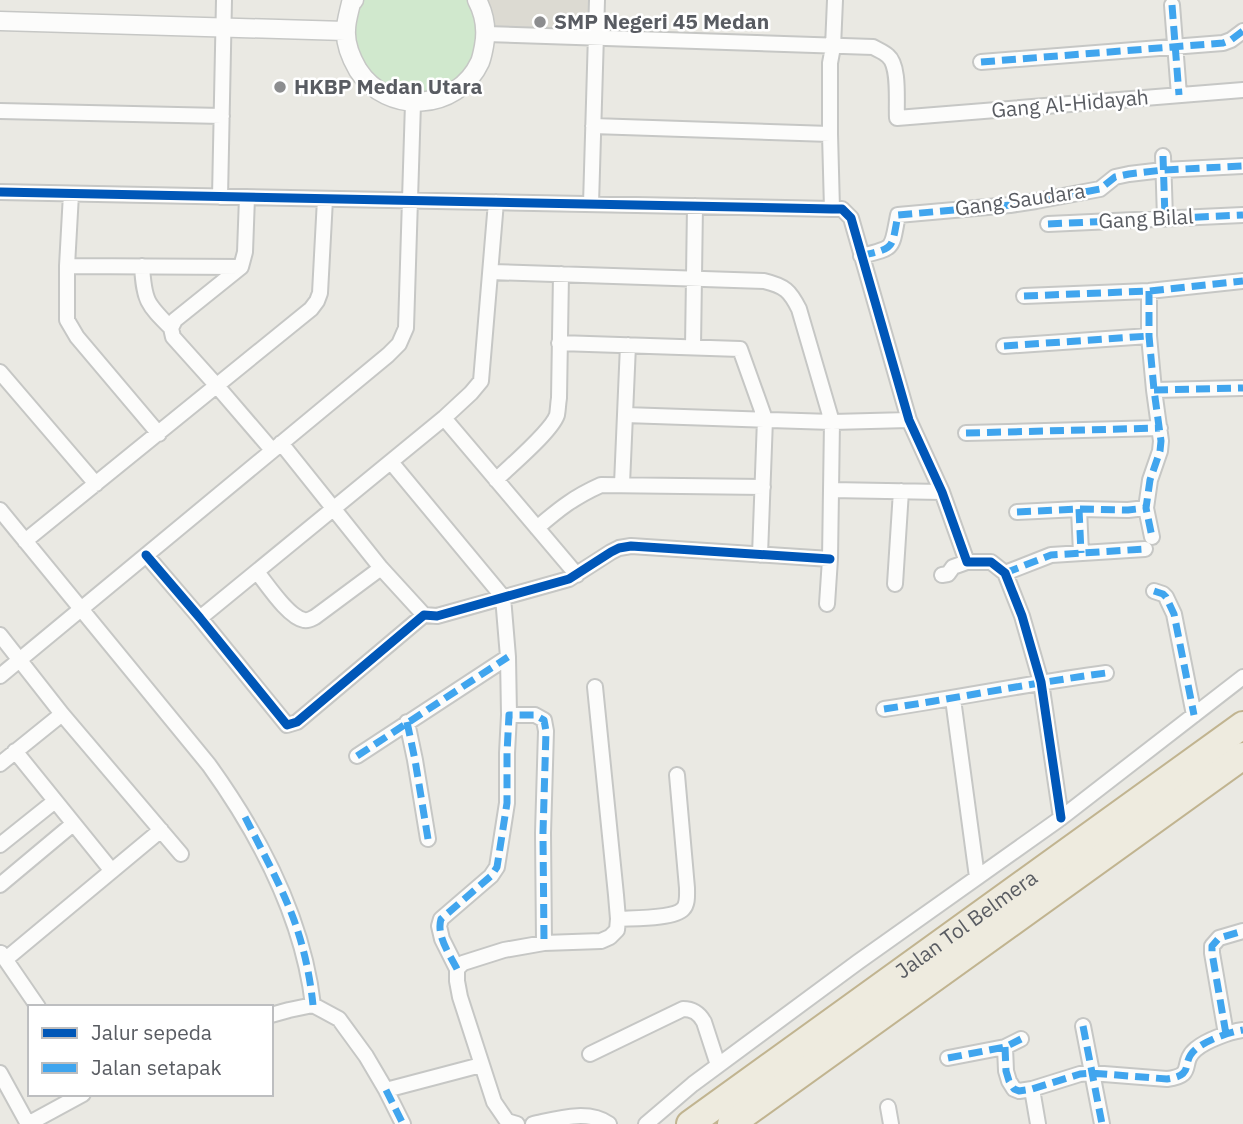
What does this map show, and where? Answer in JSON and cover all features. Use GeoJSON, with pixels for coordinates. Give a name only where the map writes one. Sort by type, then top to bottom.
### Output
{"type":"FeatureCollection","features":[{"type":"Feature","properties":{"kind":"highway","name":"Jalan Tol Belmera"},"geometry":{"type":"LineString","coordinates":[[690,1124],[1243,725]]}},
{"type":"Feature","properties":{"kind":"highway","name":"Jalan Tol Belmera"},"geometry":{"type":"LineString","coordinates":[[731,1124],[1243,756]]}},
{"type":"Feature","properties":{"kind":"street"},"geometry":{"type":"LineString","coordinates":[[220,197],[224,0]]}},
{"type":"Feature","properties":{"kind":"street"},"geometry":{"type":"LineString","coordinates":[[354,0],[345,31],[350,58],[365,81],[387,96],[413,103],[441,99],[464,84],[480,61],[486,34],[483,10],[477,0]]}},
{"type":"Feature","properties":{"kind":"street"},"geometry":{"type":"LineString","coordinates":[[591,204],[597,0]]}},
{"type":"Feature","properties":{"kind":"street"},"geometry":{"type":"LineString","coordinates":[[832,209],[830,63],[835,0]]}},
{"type":"Feature","properties":{"kind":"street"},"geometry":{"type":"LineString","coordinates":[[1172,5],[1179,95]]}},
{"type":"Feature","properties":{"kind":"street"},"geometry":{"type":"LineString","coordinates":[[0,21],[345,31]]}},
{"type":"Feature","properties":{"kind":"street"},"geometry":{"type":"LineString","coordinates":[[981,62],[1223,43],[1243,31]]}},
{"type":"Feature","properties":{"kind":"street"},"geometry":{"type":"LineString","coordinates":[[486,34],[833,47]]}},
{"type":"Feature","properties":{"kind":"street","name":"Gang Al-Hidayah"},"geometry":{"type":"LineString","coordinates":[[833,47],[873,47],[890,57],[896,72],[897,118],[1243,90]]}},
{"type":"Feature","properties":{"kind":"street"},"geometry":{"type":"LineString","coordinates":[[0,676],[399,344],[405,328],[413,103]]}},
{"type":"Feature","properties":{"kind":"street"},"geometry":{"type":"LineString","coordinates":[[0,111],[222,116]]}},
{"type":"Feature","properties":{"kind":"street"},"geometry":{"type":"LineString","coordinates":[[593,126],[830,134]]}},
{"type":"Feature","properties":{"kind":"street"},"geometry":{"type":"LineString","coordinates":[[1163,163],[1165,218]]}},
{"type":"Feature","properties":{"kind":"street","name":"Gang Saudara"},"geometry":{"type":"LineString","coordinates":[[861,256],[888,249],[892,244],[898,215],[1010,205],[1100,189],[1115,177],[1163,163],[1243,166]]}},
{"type":"Feature","properties":{"kind":"street"},"geometry":{"type":"LineString","coordinates":[[0,192],[842,209],[850,216],[909,420],[942,492],[967,562]]}},
{"type":"Feature","properties":{"kind":"street"},"geometry":{"type":"LineString","coordinates":[[71,194],[67,320],[71,330],[159,433]]}},
{"type":"Feature","properties":{"kind":"street"},"geometry":{"type":"LineString","coordinates":[[171,328],[175,320],[241,267],[245,252],[247,197]]}},
{"type":"Feature","properties":{"kind":"street"},"geometry":{"type":"LineString","coordinates":[[26,541],[311,309],[320,293],[325,199]]}},
{"type":"Feature","properties":{"kind":"street"},"geometry":{"type":"LineString","coordinates":[[200,618],[444,418],[481,381],[496,202]]}},
{"type":"Feature","properties":{"kind":"street"},"geometry":{"type":"LineString","coordinates":[[693,347],[695,206]]}},
{"type":"Feature","properties":{"kind":"street","name":"Gang Bilal"},"geometry":{"type":"LineString","coordinates":[[1048,223],[1243,215]]}},
{"type":"Feature","properties":{"kind":"street"},"geometry":{"type":"LineString","coordinates":[[67,266],[241,267]]}},
{"type":"Feature","properties":{"kind":"street"},"geometry":{"type":"LineString","coordinates":[[142,267],[146,300],[171,328],[173,337],[333,509],[424,615],[437,616],[569,579],[611,552],[631,546],[830,559]]}},
{"type":"Feature","properties":{"kind":"street"},"geometry":{"type":"LineString","coordinates":[[491,272],[764,281],[787,290],[799,309],[832,422],[827,604]]}},
{"type":"Feature","properties":{"kind":"street"},"geometry":{"type":"LineString","coordinates":[[496,480],[543,435],[557,414],[561,274]]}},
{"type":"Feature","properties":{"kind":"street"},"geometry":{"type":"LineString","coordinates":[[1024,296],[1149,291],[1243,281]]}},
{"type":"Feature","properties":{"kind":"street"},"geometry":{"type":"LineString","coordinates":[[1005,573],[1051,555],[1149,543],[1146,508],[1150,480],[1161,441],[1149,336],[1149,291]]}},
{"type":"Feature","properties":{"kind":"street"},"geometry":{"type":"LineString","coordinates":[[1004,346],[1149,336]]}},
{"type":"Feature","properties":{"kind":"street"},"geometry":{"type":"LineString","coordinates":[[559,343],[740,349],[765,419],[760,555]]}},
{"type":"Feature","properties":{"kind":"street"},"geometry":{"type":"LineString","coordinates":[[622,484],[628,345]]}},
{"type":"Feature","properties":{"kind":"street"},"geometry":{"type":"LineString","coordinates":[[0,372],[96,484]]}},
{"type":"Feature","properties":{"kind":"street"},"geometry":{"type":"LineString","coordinates":[[1154,390],[1243,388]]}},
{"type":"Feature","properties":{"kind":"street"},"geometry":{"type":"LineString","coordinates":[[625,415],[832,422],[909,420]]}},
{"type":"Feature","properties":{"kind":"street"},"geometry":{"type":"LineString","coordinates":[[444,418],[577,575]]}},
{"type":"Feature","properties":{"kind":"street"},"geometry":{"type":"LineString","coordinates":[[966,433],[1160,428]]}},
{"type":"Feature","properties":{"kind":"street"},"geometry":{"type":"LineString","coordinates":[[391,462],[503,597],[509,715],[507,803],[497,867],[484,882],[440,919],[439,926],[442,939],[457,970],[460,997],[494,1102],[507,1121],[517,1124]]}},
{"type":"Feature","properties":{"kind":"street"},"geometry":{"type":"LineString","coordinates":[[537,527],[566,503],[601,485],[763,487]]}},
{"type":"Feature","properties":{"kind":"street"},"geometry":{"type":"LineString","coordinates":[[831,490],[942,492]]}},
{"type":"Feature","properties":{"kind":"street"},"geometry":{"type":"LineString","coordinates":[[895,583],[901,491]]}},
{"type":"Feature","properties":{"kind":"street"},"geometry":{"type":"LineString","coordinates":[[1017,512],[1146,508]]}},
{"type":"Feature","properties":{"kind":"street"},"geometry":{"type":"LineString","coordinates":[[1079,509],[1081,553]]}},
{"type":"Feature","properties":{"kind":"street"},"geometry":{"type":"LineString","coordinates":[[0,510],[209,765],[245,817],[294,921],[310,975],[313,1005]]}},
{"type":"Feature","properties":{"kind":"street"},"geometry":{"type":"LineString","coordinates":[[146,555],[287,725],[297,722],[424,615]]}},
{"type":"Feature","properties":{"kind":"street"},"geometry":{"type":"LineString","coordinates":[[942,575],[967,562],[991,562],[1005,573],[1022,616],[1041,682],[1061,818]]}},
{"type":"Feature","properties":{"kind":"street"},"geometry":{"type":"LineString","coordinates":[[257,572],[291,614],[309,620],[381,568]]}},
{"type":"Feature","properties":{"kind":"street"},"geometry":{"type":"LineString","coordinates":[[1154,591],[1166,597],[1174,614],[1194,715]]}},
{"type":"Feature","properties":{"kind":"street"},"geometry":{"type":"LineString","coordinates":[[0,635],[61,714],[181,854]]}},
{"type":"Feature","properties":{"kind":"street"},"geometry":{"type":"LineString","coordinates":[[357,755],[508,657]]}},
{"type":"Feature","properties":{"kind":"street"},"geometry":{"type":"LineString","coordinates":[[884,709],[1106,673]]}},
{"type":"Feature","properties":{"kind":"street"},"geometry":{"type":"LineString","coordinates":[[646,1124],[718,1065],[1061,818],[1243,677]]}},
{"type":"Feature","properties":{"kind":"street"},"geometry":{"type":"LineString","coordinates":[[457,970],[463,963],[504,950],[544,943],[601,941],[617,930],[595,687]]}},
{"type":"Feature","properties":{"kind":"street"},"geometry":{"type":"LineString","coordinates":[[953,699],[977,877]]}},
{"type":"Feature","properties":{"kind":"street"},"geometry":{"type":"LineString","coordinates":[[0,764],[61,714]]}},
{"type":"Feature","properties":{"kind":"street"},"geometry":{"type":"LineString","coordinates":[[509,715],[535,715],[544,720],[546,731],[542,833],[544,943]]}},
{"type":"Feature","properties":{"kind":"street"},"geometry":{"type":"LineString","coordinates":[[407,722],[428,839]]}},
{"type":"Feature","properties":{"kind":"street"},"geometry":{"type":"LineString","coordinates":[[15,751],[112,871]]}},
{"type":"Feature","properties":{"kind":"street"},"geometry":{"type":"LineString","coordinates":[[618,919],[673,915],[682,911],[686,904],[687,888],[677,775]]}},
{"type":"Feature","properties":{"kind":"street"},"geometry":{"type":"LineString","coordinates":[[0,845],[55,801]]}},
{"type":"Feature","properties":{"kind":"street"},"geometry":{"type":"LineString","coordinates":[[0,885],[73,824]]}},
{"type":"Feature","properties":{"kind":"street"},"geometry":{"type":"LineString","coordinates":[[37,1005],[3,956],[161,830]]}},
{"type":"Feature","properties":{"kind":"street"},"geometry":{"type":"LineString","coordinates":[[1226,1034],[1212,946],[1219,938],[1243,931]]}},
{"type":"Feature","properties":{"kind":"street"},"geometry":{"type":"LineString","coordinates":[[273,1014],[313,1005],[339,1019],[366,1056],[403,1124]]}},
{"type":"Feature","properties":{"kind":"street"},"geometry":{"type":"LineString","coordinates":[[590,1054],[683,1009],[690,1009],[704,1021],[718,1065]]}},
{"type":"Feature","properties":{"kind":"street"},"geometry":{"type":"LineString","coordinates":[[1083,1026],[1102,1124]]}},
{"type":"Feature","properties":{"kind":"street"},"geometry":{"type":"LineString","coordinates":[[1005,1047],[1009,1082],[1014,1089],[1020,1091],[1091,1073],[1179,1078],[1184,1074],[1194,1051],[1226,1034],[1243,1030]]}},
{"type":"Feature","properties":{"kind":"street"},"geometry":{"type":"LineString","coordinates":[[948,1058],[1005,1047],[1021,1039]]}},
{"type":"Feature","properties":{"kind":"street"},"geometry":{"type":"LineString","coordinates":[[386,1090],[481,1065]]}},
{"type":"Feature","properties":{"kind":"street"},"geometry":{"type":"LineString","coordinates":[[0,1073],[28,1124],[79,1096]]}},
{"type":"Feature","properties":{"kind":"street"},"geometry":{"type":"LineString","coordinates":[[1032,1089],[1038,1124]]}},
{"type":"Feature","properties":{"kind":"street"},"geometry":{"type":"LineString","coordinates":[[888,1107],[891,1124]]}},
{"type":"Feature","properties":{"kind":"street"},"geometry":{"type":"LineString","coordinates":[[533,1124],[590,1116],[609,1124]]}},
{"type":"Feature","properties":{"kind":"shaded area","name":"SMP Negeri 45 Medan"},"geometry":{"type":"Polygon","coordinates":[[[477,0],[596,0],[596,38],[486,34],[477,0]]]}},
{"type":"Feature","properties":{"kind":"green space"},"geometry":{"type":"Polygon","coordinates":[[[354,0],[477,0],[480,61],[437,99],[387,96],[350,58],[354,0]]]}},
{"type":"Feature","properties":{"kind":"marked path"},"geometry":{"type":"LineString","coordinates":[[1172,5],[1179,95]]}},
{"type":"Feature","properties":{"kind":"marked path"},"geometry":{"type":"LineString","coordinates":[[981,62],[1223,43],[1243,31]]}},
{"type":"Feature","properties":{"kind":"marked path"},"geometry":{"type":"LineString","coordinates":[[1163,156],[1165,218]]}},
{"type":"Feature","properties":{"kind":"marked path"},"geometry":{"type":"LineString","coordinates":[[861,256],[881,251],[890,245],[898,215],[1036,201],[1100,189],[1115,177],[1129,174],[1243,166]]}},
{"type":"Feature","properties":{"kind":"marked path"},"geometry":{"type":"LineString","coordinates":[[1048,224],[1243,215]]}},
{"type":"Feature","properties":{"kind":"marked path"},"geometry":{"type":"LineString","coordinates":[[1024,296],[1149,291],[1243,281]]}},
{"type":"Feature","properties":{"kind":"marked path"},"geometry":{"type":"LineString","coordinates":[[1149,291],[1149,336],[1161,441],[1150,480],[1146,508],[1152,537]]}},
{"type":"Feature","properties":{"kind":"marked path"},"geometry":{"type":"LineString","coordinates":[[1004,346],[1149,336]]}},
{"type":"Feature","properties":{"kind":"marked path"},"geometry":{"type":"LineString","coordinates":[[1154,390],[1243,388]]}},
{"type":"Feature","properties":{"kind":"marked path"},"geometry":{"type":"LineString","coordinates":[[966,433],[1160,428]]}},
{"type":"Feature","properties":{"kind":"marked path"},"geometry":{"type":"LineString","coordinates":[[1017,512],[1146,508]]}},
{"type":"Feature","properties":{"kind":"marked path"},"geometry":{"type":"LineString","coordinates":[[1079,509],[1081,553]]}},
{"type":"Feature","properties":{"kind":"marked path"},"geometry":{"type":"LineString","coordinates":[[1005,573],[1051,555],[1145,549]]}},
{"type":"Feature","properties":{"kind":"marked path"},"geometry":{"type":"LineString","coordinates":[[1154,591],[1166,597],[1174,614],[1194,715]]}},
{"type":"Feature","properties":{"kind":"marked path"},"geometry":{"type":"LineString","coordinates":[[357,756],[508,657]]}},
{"type":"Feature","properties":{"kind":"marked path"},"geometry":{"type":"LineString","coordinates":[[884,709],[1106,673]]}},
{"type":"Feature","properties":{"kind":"marked path"},"geometry":{"type":"LineString","coordinates":[[457,969],[442,939],[441,919],[491,876],[497,867],[507,803],[509,715],[535,715],[544,720],[546,731],[544,943]]}},
{"type":"Feature","properties":{"kind":"marked path"},"geometry":{"type":"LineString","coordinates":[[407,722],[428,839]]}},
{"type":"Feature","properties":{"kind":"marked path"},"geometry":{"type":"LineString","coordinates":[[245,817],[294,920],[306,962],[313,1005]]}},
{"type":"Feature","properties":{"kind":"marked path"},"geometry":{"type":"LineString","coordinates":[[1226,1034],[1212,946],[1219,938],[1243,931]]}},
{"type":"Feature","properties":{"kind":"marked path"},"geometry":{"type":"LineString","coordinates":[[1083,1026],[1102,1124]]}},
{"type":"Feature","properties":{"kind":"marked path"},"geometry":{"type":"LineString","coordinates":[[1005,1047],[1009,1081],[1014,1089],[1019,1091],[1091,1073],[1167,1079],[1176,1077],[1185,1071],[1191,1054],[1196,1049],[1218,1037],[1243,1030]]}},
{"type":"Feature","properties":{"kind":"marked path"},"geometry":{"type":"LineString","coordinates":[[948,1058],[1005,1047],[1021,1039]]}},
{"type":"Feature","properties":{"kind":"marked path"},"geometry":{"type":"LineString","coordinates":[[386,1090],[403,1124]]}},
{"type":"Feature","properties":{"kind":"cycle path"},"geometry":{"type":"LineString","coordinates":[[0,192],[842,209],[851,218],[909,420],[942,492],[967,562],[991,562],[1005,573],[1022,616],[1041,682],[1061,818]]}},
{"type":"Feature","properties":{"kind":"cycle path"},"geometry":{"type":"LineString","coordinates":[[146,555],[287,725],[297,722],[424,615],[437,616],[569,579],[619,548],[631,546],[830,559]]}},
{"type":"Feature","properties":{"kind":"place","name":"SMP Negeri 45 Medan"},"geometry":{"type":"Point","coordinates":[540,22]}},
{"type":"Feature","properties":{"kind":"place","name":"HKBP Medan Utara"},"geometry":{"type":"Point","coordinates":[280,87]}}]}
